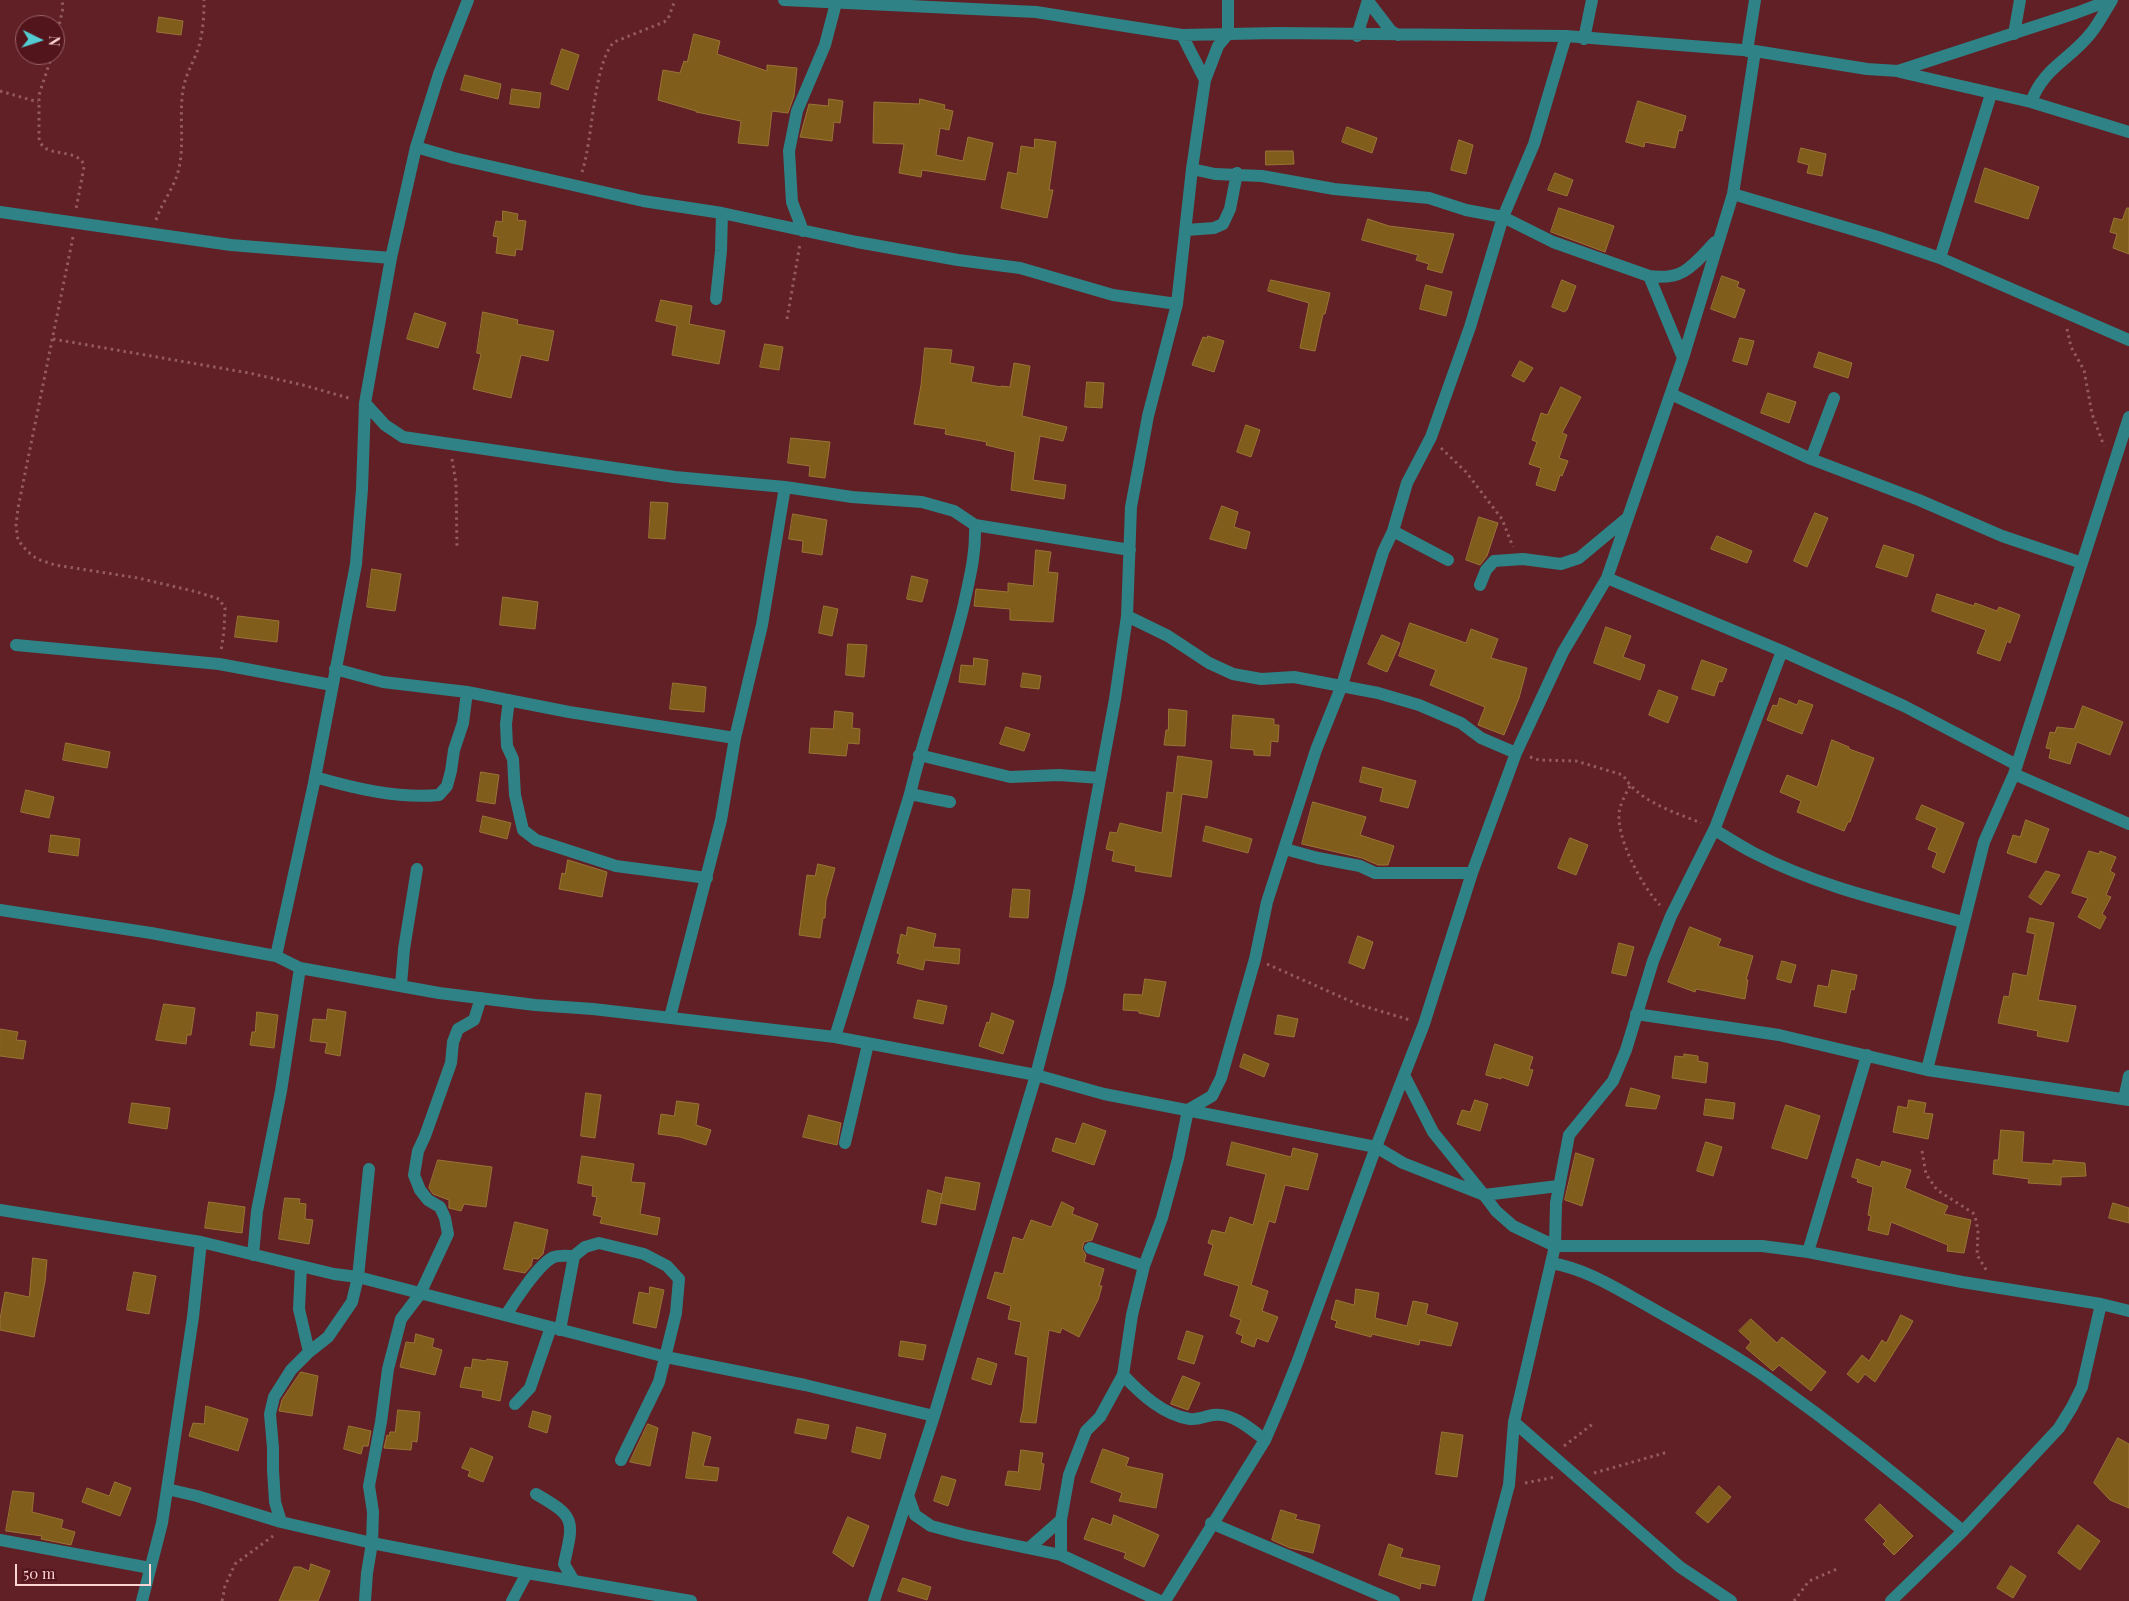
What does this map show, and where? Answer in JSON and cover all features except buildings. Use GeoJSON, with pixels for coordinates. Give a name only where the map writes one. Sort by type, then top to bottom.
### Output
{"type":"FeatureCollection","features":[{"type":"Feature","properties":{"kind":"street"},"geometry":{"type":"LineString","coordinates":[[276,956],[315,777],[356,564],[362,489],[365,403],[391,258],[416,147],[439,74],[468,0]]}},
{"type":"Feature","properties":{"kind":"street"},"geometry":{"type":"LineString","coordinates":[[784,0],[1036,12],[1182,35],[1566,36],[1584,39],[1751,51],[1867,69],[1898,71],[1941,80],[1991,94],[2031,102],[2129,132]]}},
{"type":"Feature","properties":{"kind":"street"},"geometry":{"type":"LineString","coordinates":[[1368,0],[1391,31],[1398,35]]}},
{"type":"Feature","properties":{"kind":"street"},"geometry":{"type":"LineString","coordinates":[[1357,36],[1368,0]]}},
{"type":"Feature","properties":{"kind":"street"},"geometry":{"type":"LineString","coordinates":[[1584,39],[1592,0]]}},
{"type":"Feature","properties":{"kind":"street"},"geometry":{"type":"LineString","coordinates":[[1165,1601],[1211,1523],[1264,1440],[1298,1363],[1376,1147],[1424,1024],[1472,873],[1516,753],[1563,652],[1607,578],[1626,518],[1683,358],[1717,240],[1733,194],[1751,51],[1754,0]]}},
{"type":"Feature","properties":{"kind":"street"},"geometry":{"type":"LineString","coordinates":[[2014,34],[2020,0]]}},
{"type":"Feature","properties":{"kind":"street"},"geometry":{"type":"LineString","coordinates":[[1898,71],[2112,0]]}},
{"type":"Feature","properties":{"kind":"street"},"geometry":{"type":"LineString","coordinates":[[2031,102],[2044,76],[2090,34],[2112,0]]}},
{"type":"Feature","properties":{"kind":"street"},"geometry":{"type":"LineString","coordinates":[[803,231],[792,202],[790,151],[797,111],[826,45],[830,2]]}},
{"type":"Feature","properties":{"kind":"street"},"geometry":{"type":"LineString","coordinates":[[874,1601],[934,1416],[1036,1075],[1059,986],[1100,778],[1127,616],[1131,507],[1148,416],[1177,304],[1192,169],[1205,80],[1218,46],[1228,34],[1226,3]]}},
{"type":"Feature","properties":{"kind":"street"},"geometry":{"type":"LineString","coordinates":[[1182,35],[1205,80]]}},
{"type":"Feature","properties":{"kind":"street"},"geometry":{"type":"LineString","coordinates":[[1060,1555],[1060,1520],[1069,1475],[1086,1431],[1100,1417],[1123,1375],[1132,1315],[1144,1266],[1162,1218],[1178,1158],[1188,1110],[1212,1096],[1221,1078],[1255,959],[1267,902],[1286,849],[1316,750],[1342,684],[1383,552],[1393,531],[1407,483],[1430,437],[1470,327],[1502,217],[1534,144],[1566,36]]}},
{"type":"Feature","properties":{"kind":"street"},"geometry":{"type":"LineString","coordinates":[[1940,258],[1991,94]]}},
{"type":"Feature","properties":{"kind":"street"},"geometry":{"type":"LineString","coordinates":[[416,147],[454,158],[577,184],[643,201],[722,213],[803,231],[958,260],[1020,268],[1112,295],[1177,304]]}},
{"type":"Feature","properties":{"kind":"street"},"geometry":{"type":"LineString","coordinates":[[1192,169],[1215,174],[1237,174],[1334,189],[1429,198],[1466,210],[1502,217],[1553,242],[1649,276],[1664,278],[1676,276],[1689,268],[1717,240]]}},
{"type":"Feature","properties":{"kind":"street"},"geometry":{"type":"LineString","coordinates":[[1186,230],[1214,228],[1223,224],[1230,209],[1237,174]]}},
{"type":"Feature","properties":{"kind":"street"},"geometry":{"type":"LineString","coordinates":[[1733,194],[1878,237],[1940,258],[2129,340]]}},
{"type":"Feature","properties":{"kind":"street"},"geometry":{"type":"LineString","coordinates":[[0,212],[232,245],[391,258]]}},
{"type":"Feature","properties":{"kind":"street"},"geometry":{"type":"LineString","coordinates":[[716,299],[721,251],[722,213]]}},
{"type":"Feature","properties":{"kind":"street"},"geometry":{"type":"LineString","coordinates":[[1649,276],[1683,358]]}},
{"type":"Feature","properties":{"kind":"street"},"geometry":{"type":"LineString","coordinates":[[1671,394],[1812,459],[1919,500],[2002,536],[2082,563]]}},
{"type":"Feature","properties":{"kind":"street"},"geometry":{"type":"LineString","coordinates":[[1812,459],[1834,398]]}},
{"type":"Feature","properties":{"kind":"street"},"geometry":{"type":"LineString","coordinates":[[365,403],[385,425],[403,437],[674,477],[785,487],[852,497],[922,502],[954,511],[975,525],[1130,550]]}},
{"type":"Feature","properties":{"kind":"street"},"geometry":{"type":"LineString","coordinates":[[1927,1070],[1984,842],[2015,770],[2129,417]]}},
{"type":"Feature","properties":{"kind":"street"},"geometry":{"type":"LineString","coordinates":[[670,1017],[721,820],[735,738],[762,625],[785,487]]}},
{"type":"Feature","properties":{"kind":"street"},"geometry":{"type":"LineString","coordinates":[[1480,585],[1486,570],[1494,561],[1515,560],[1561,564],[1579,558],[1626,518]]}},
{"type":"Feature","properties":{"kind":"street"},"geometry":{"type":"LineString","coordinates":[[835,1037],[910,794],[919,755],[953,649],[976,549],[975,525]]}},
{"type":"Feature","properties":{"kind":"street"},"geometry":{"type":"LineString","coordinates":[[1393,531],[1448,560]]}},
{"type":"Feature","properties":{"kind":"street"},"geometry":{"type":"LineString","coordinates":[[1607,578],[1782,651],[1904,706],[2015,770],[2129,824]]}},
{"type":"Feature","properties":{"kind":"street"},"geometry":{"type":"LineString","coordinates":[[1127,616],[1168,636],[1209,663],[1232,674],[1261,678],[1294,677],[1342,684],[1419,706],[1461,723],[1481,738],[1516,753]]}},
{"type":"Feature","properties":{"kind":"street"},"geometry":{"type":"LineString","coordinates":[[16,645],[219,664],[332,685]]}},
{"type":"Feature","properties":{"kind":"street"},"geometry":{"type":"LineString","coordinates":[[1478,1601],[1509,1486],[1514,1422],[1555,1246],[1558,1186],[1569,1135],[1613,1081],[1626,1050],[1653,961],[1671,916],[1715,829],[1782,651]]}},
{"type":"Feature","properties":{"kind":"street"},"geometry":{"type":"LineString","coordinates":[[335,669],[383,682],[467,692],[570,712],[735,738]]}},
{"type":"Feature","properties":{"kind":"street"},"geometry":{"type":"LineString","coordinates":[[315,777],[383,792],[429,796],[439,795],[447,786],[454,750],[463,723],[467,692]]}},
{"type":"Feature","properties":{"kind":"street"},"geometry":{"type":"LineString","coordinates":[[509,700],[506,724],[507,746],[513,759],[516,795],[523,830],[536,840],[616,866],[707,878]]}},
{"type":"Feature","properties":{"kind":"street"},"geometry":{"type":"LineString","coordinates":[[919,755],[1010,777],[1059,775],[1100,778]]}},
{"type":"Feature","properties":{"kind":"street"},"geometry":{"type":"LineString","coordinates":[[910,794],[950,802]]}},
{"type":"Feature","properties":{"kind":"street"},"geometry":{"type":"LineString","coordinates":[[1715,829],[1754,853],[1818,880],[1862,895],[1964,922]]}},
{"type":"Feature","properties":{"kind":"street"},"geometry":{"type":"LineString","coordinates":[[1286,849],[1318,858],[1360,866],[1375,873],[1472,873]]}},
{"type":"Feature","properties":{"kind":"street"},"geometry":{"type":"LineString","coordinates":[[401,985],[404,949],[417,870]]}},
{"type":"Feature","properties":{"kind":"street"},"geometry":{"type":"LineString","coordinates":[[0,910],[151,933],[276,956],[300,968],[481,998],[670,1017],[835,1037],[1036,1075],[1104,1094],[1376,1147],[1403,1163],[1484,1195],[1558,1186]]}},
{"type":"Feature","properties":{"kind":"street"},"geometry":{"type":"LineString","coordinates":[[253,1255],[257,1212],[281,1091],[300,968]]}},
{"type":"Feature","properties":{"kind":"street"},"geometry":{"type":"LineString","coordinates":[[365,1601],[372,1543],[373,1512],[369,1486],[381,1422],[388,1369],[401,1319],[420,1294],[448,1234],[445,1218],[440,1207],[428,1200],[420,1190],[414,1176],[418,1151],[451,1063],[453,1042],[458,1029],[474,1020],[481,998]]}},
{"type":"Feature","properties":{"kind":"street"},"geometry":{"type":"LineString","coordinates":[[1636,1014],[1779,1035],[1927,1070],[2126,1100],[2129,1076]]}},
{"type":"Feature","properties":{"kind":"street"},"geometry":{"type":"LineString","coordinates":[[845,1144],[868,1044]]}},
{"type":"Feature","properties":{"kind":"street"},"geometry":{"type":"LineString","coordinates":[[1808,1252],[1866,1055]]}},
{"type":"Feature","properties":{"kind":"street"},"geometry":{"type":"LineString","coordinates":[[1404,1075],[1433,1132],[1496,1211],[1513,1226],[1555,1246],[1762,1246],[1808,1252],[1962,1282],[2101,1304],[2129,1311]]}},
{"type":"Feature","properties":{"kind":"street"},"geometry":{"type":"LineString","coordinates":[[286,1523],[275,1502],[270,1414],[274,1397],[291,1370],[328,1337],[352,1302],[358,1277],[369,1169]]}},
{"type":"Feature","properties":{"kind":"street"},"geometry":{"type":"LineString","coordinates":[[0,1210],[201,1242],[334,1274],[358,1277],[666,1357],[805,1385],[934,1416]]}},
{"type":"Feature","properties":{"kind":"street"},"geometry":{"type":"LineString","coordinates":[[142,1601],[162,1523],[193,1317],[201,1242]]}},
{"type":"Feature","properties":{"kind":"street"},"geometry":{"type":"LineString","coordinates":[[515,1404],[530,1388],[555,1328],[574,1256],[585,1247],[599,1243],[652,1258],[667,1266],[679,1279],[676,1313],[660,1382],[621,1460]]}},
{"type":"Feature","properties":{"kind":"street"},"geometry":{"type":"LineString","coordinates":[[1090,1248],[1144,1266]]}},
{"type":"Feature","properties":{"kind":"street"},"geometry":{"type":"LineString","coordinates":[[506,1315],[517,1297],[548,1261],[554,1257],[574,1256]]}},
{"type":"Feature","properties":{"kind":"street"},"geometry":{"type":"LineString","coordinates":[[1551,1263],[1566,1266],[1590,1275],[1686,1328],[1768,1378],[1914,1490],[1963,1531]]}},
{"type":"Feature","properties":{"kind":"street"},"geometry":{"type":"LineString","coordinates":[[300,1266],[299,1309],[309,1352]]}},
{"type":"Feature","properties":{"kind":"street"},"geometry":{"type":"LineString","coordinates":[[1891,1601],[1963,1531],[2058,1428],[2082,1387],[2101,1304]]}},
{"type":"Feature","properties":{"kind":"street"},"geometry":{"type":"LineString","coordinates":[[1123,1375],[1152,1403],[1175,1415],[1192,1420],[1214,1414],[1227,1416],[1264,1440]]}},
{"type":"Feature","properties":{"kind":"street"},"geometry":{"type":"LineString","coordinates":[[1514,1422],[1680,1567],[1731,1601]]}},
{"type":"Feature","properties":{"kind":"street"},"geometry":{"type":"LineString","coordinates":[[167,1489],[286,1523],[372,1543],[527,1573],[691,1601]]}},
{"type":"Feature","properties":{"kind":"street"},"geometry":{"type":"LineString","coordinates":[[536,1494],[561,1508],[570,1519],[569,1540],[564,1564],[574,1581]]}},
{"type":"Feature","properties":{"kind":"street"},"geometry":{"type":"LineString","coordinates":[[908,1498],[915,1515],[931,1526],[1060,1555],[1160,1601]]}},
{"type":"Feature","properties":{"kind":"street"},"geometry":{"type":"LineString","coordinates":[[1028,1548],[1060,1520]]}},
{"type":"Feature","properties":{"kind":"street"},"geometry":{"type":"LineString","coordinates":[[1211,1523],[1394,1601]]}},
{"type":"Feature","properties":{"kind":"street"},"geometry":{"type":"LineString","coordinates":[[0,1540],[150,1568]]}},
{"type":"Feature","properties":{"kind":"street"},"geometry":{"type":"LineString","coordinates":[[512,1601],[527,1573]]}},
{"type":"Feature","properties":{"kind":"path"},"geometry":{"type":"LineString","coordinates":[[61,15],[62,0]]}},
{"type":"Feature","properties":{"kind":"path"},"geometry":{"type":"LineString","coordinates":[[151,233],[160,208],[173,186],[178,170],[181,150],[183,89],[187,73],[199,46],[204,0]]}},
{"type":"Feature","properties":{"kind":"path"},"geometry":{"type":"LineString","coordinates":[[577,184],[583,169],[600,74],[608,49],[614,42],[664,22],[668,19],[676,0]]}},
{"type":"Feature","properties":{"kind":"path"},"geometry":{"type":"LineString","coordinates":[[49,65],[38,102],[40,144],[51,151],[72,154],[80,159],[83,164],[72,246],[18,508],[16,526],[18,540],[27,551],[44,562],[138,578],[219,599],[225,608],[219,664]]}},
{"type":"Feature","properties":{"kind":"path"},"geometry":{"type":"LineString","coordinates":[[0,91],[38,102]]}},
{"type":"Feature","properties":{"kind":"path"},"geometry":{"type":"LineString","coordinates":[[787,319],[803,231]]}},
{"type":"Feature","properties":{"kind":"path"},"geometry":{"type":"LineString","coordinates":[[2063,311],[2071,347],[2084,370],[2092,414],[2100,437],[2113,463]]}},
{"type":"Feature","properties":{"kind":"path"},"geometry":{"type":"LineString","coordinates":[[53,339],[249,373],[303,385],[365,403]]}},
{"type":"Feature","properties":{"kind":"path"},"geometry":{"type":"LineString","coordinates":[[1430,437],[1466,472],[1502,519],[1512,542],[1515,560]]}},
{"type":"Feature","properties":{"kind":"path"},"geometry":{"type":"LineString","coordinates":[[447,445],[456,483],[457,548]]}},
{"type":"Feature","properties":{"kind":"path"},"geometry":{"type":"LineString","coordinates":[[1516,753],[1539,760],[1576,761],[1623,775],[1630,786],[1671,812],[1715,829]]}},
{"type":"Feature","properties":{"kind":"path"},"geometry":{"type":"LineString","coordinates":[[1630,786],[1619,809],[1624,843],[1642,880],[1656,901],[1671,916]]}},
{"type":"Feature","properties":{"kind":"path"},"geometry":{"type":"LineString","coordinates":[[1255,959],[1357,1004],[1424,1024]]}},
{"type":"Feature","properties":{"kind":"path"},"geometry":{"type":"LineString","coordinates":[[1922,1151],[1926,1174],[1938,1190],[1972,1214],[1976,1220],[1978,1232],[1977,1255],[1988,1273]]}},
{"type":"Feature","properties":{"kind":"path"},"geometry":{"type":"LineString","coordinates":[[1550,1454],[1594,1423]]}},
{"type":"Feature","properties":{"kind":"path"},"geometry":{"type":"LineString","coordinates":[[1509,1486],[1577,1478],[1668,1452]]}},
{"type":"Feature","properties":{"kind":"path"},"geometry":{"type":"LineString","coordinates":[[222,1601],[225,1586],[235,1564],[286,1523]]}},
{"type":"Feature","properties":{"kind":"path"},"geometry":{"type":"LineString","coordinates":[[1794,1601],[1809,1581],[1837,1569]]}}]}
